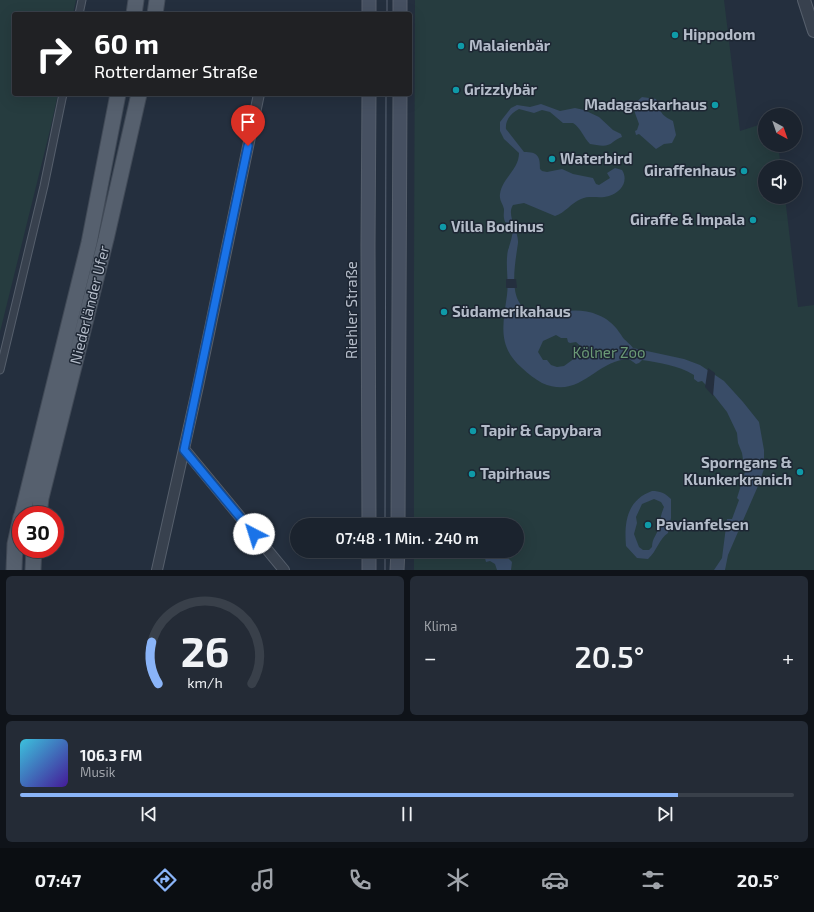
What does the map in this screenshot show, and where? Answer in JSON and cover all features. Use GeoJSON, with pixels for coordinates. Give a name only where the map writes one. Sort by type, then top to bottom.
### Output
{"type":"FeatureCollection","features":[{"type":"Feature","properties":{"kind":"main road"},"geometry":{"type":"LineString","coordinates":[[134,12],[136,0]]}},
{"type":"Feature","properties":{"kind":"main road"},"geometry":{"type":"LineString","coordinates":[[155,12],[157,0]]}},
{"type":"Feature","properties":{"kind":"main road"},"geometry":{"type":"LineString","coordinates":[[369,0],[369,12]]}},
{"type":"Feature","properties":{"kind":"main road"},"geometry":{"type":"LineString","coordinates":[[400,0],[400,12]]}},
{"type":"Feature","properties":{"kind":"main road","name":"Niederländer Ufer"},"geometry":{"type":"LineString","coordinates":[[23,506],[88,243],[118,96]]}},
{"type":"Feature","properties":{"kind":"main road","name":"Niederländer Ufer"},"geometry":{"type":"LineString","coordinates":[[40,506],[106,239],[139,96]]}},
{"type":"Feature","properties":{"kind":"main road","name":"Riehler Straße"},"geometry":{"type":"LineString","coordinates":[[369,96],[369,518]]}},
{"type":"Feature","properties":{"kind":"main road"},"geometry":{"type":"LineString","coordinates":[[398,518],[400,96]]}},
{"type":"Feature","properties":{"kind":"main road","name":"Niederländer Ufer"},"geometry":{"type":"LineString","coordinates":[[14,558],[14,570]]}},
{"type":"Feature","properties":{"kind":"main road"},"geometry":{"type":"LineString","coordinates":[[33,570],[34,558]]}},
{"type":"Feature","properties":{"kind":"main road"},"geometry":{"type":"LineString","coordinates":[[369,558],[369,570]]}},
{"type":"Feature","properties":{"kind":"main road"},"geometry":{"type":"LineString","coordinates":[[397,570],[398,558]]}},
{"type":"Feature","properties":{"kind":"street"},"geometry":{"type":"LineString","coordinates":[[79,12],[82,0]]}},
{"type":"Feature","properties":{"kind":"street"},"geometry":{"type":"LineString","coordinates":[[804,0],[814,31]]}},
{"type":"Feature","properties":{"kind":"street"},"geometry":{"type":"LineString","coordinates":[[0,370],[44,186],[63,96]]}},
{"type":"Feature","properties":{"kind":"street"},"geometry":{"type":"LineString","coordinates":[[157,570],[184,450],[259,96]]}},
{"type":"Feature","properties":{"kind":"street"},"geometry":{"type":"LineString","coordinates":[[184,450],[284,570]]}},
{"type":"Feature","properties":{"kind":"green space"},"geometry":{"type":"Polygon","coordinates":[[[0,0],[76,0],[73,12],[12,12],[12,96],[58,96],[0,332],[0,0]]]}},
{"type":"Feature","properties":{"kind":"green space","name":"Kölner Zoo"},"geometry":{"type":"Polygon","coordinates":[[[415,0],[724,0],[740,131],[758,125],[758,152],[779,152],[780,160],[758,160],[758,204],[786,204],[798,307],[814,305],[814,570],[414,570],[414,558],[524,558],[524,518],[414,518],[415,0]]]}},
{"type":"Feature","properties":{"kind":"water"},"geometry":{"type":"Polygon","coordinates":[[[642,97],[656,99],[662,113],[673,121],[676,135],[672,143],[664,144],[656,149],[639,134],[636,135],[635,131],[637,130],[639,124],[634,110],[636,104],[642,97]]]}},
{"type":"Feature","properties":{"kind":"water"},"geometry":{"type":"Polygon","coordinates":[[[541,104],[560,111],[575,108],[584,110],[599,117],[613,130],[621,134],[622,137],[608,145],[602,146],[590,144],[578,127],[573,123],[563,123],[550,112],[542,110],[534,113],[519,109],[509,117],[506,123],[506,129],[524,152],[535,154],[539,158],[540,169],[542,171],[547,172],[562,169],[573,174],[593,178],[596,184],[599,185],[610,178],[607,173],[615,168],[622,170],[625,178],[623,186],[617,192],[606,197],[588,197],[581,199],[562,213],[555,216],[524,203],[513,205],[511,213],[518,238],[514,279],[518,301],[525,309],[535,313],[586,311],[601,316],[617,329],[623,338],[633,348],[684,359],[700,365],[724,381],[759,422],[764,450],[764,469],[728,555],[725,570],[714,570],[722,558],[727,519],[732,519],[739,500],[737,498],[745,472],[737,433],[727,412],[705,384],[702,381],[698,382],[694,379],[694,375],[675,367],[662,363],[642,360],[636,364],[629,359],[617,361],[578,383],[567,387],[556,387],[542,383],[524,370],[514,360],[505,343],[503,325],[507,289],[507,255],[512,238],[513,227],[509,223],[505,222],[504,209],[500,196],[501,188],[514,169],[519,153],[504,139],[500,131],[500,122],[511,108],[517,105],[530,107],[541,104]],[[556,335],[543,341],[538,352],[543,360],[547,360],[551,365],[557,367],[564,366],[575,358],[585,354],[586,351],[576,342],[570,343],[568,342],[567,338],[561,338],[556,335]]]}},
{"type":"Feature","properties":{"kind":"water"},"geometry":{"type":"Polygon","coordinates":[[[652,491],[658,491],[671,499],[671,518],[668,533],[662,538],[648,559],[637,558],[626,546],[626,529],[629,513],[637,500],[652,491]],[[654,499],[642,504],[636,517],[637,523],[634,534],[639,547],[643,550],[649,550],[652,547],[664,507],[661,502],[654,499]]]}},
{"type":"Feature","properties":{"kind":"water"},"geometry":{"type":"Polygon","coordinates":[[[485,558],[508,558],[512,562],[511,570],[497,570],[495,564],[490,561],[486,562],[485,558]]]}},
{"type":"Feature","properties":{"kind":"pier"},"geometry":{"type":"Polygon","coordinates":[[[506,279],[516,279],[517,288],[506,288],[506,279]]]}},
{"type":"Feature","properties":{"kind":"pier"},"geometry":{"type":"Polygon","coordinates":[[[708,368],[715,373],[713,396],[705,387],[708,368]]]}},
{"type":"Feature","properties":{"kind":"tram line"},"geometry":{"type":"LineString","coordinates":[[387,0],[387,12]]}},
{"type":"Feature","properties":{"kind":"tram line"},"geometry":{"type":"LineString","coordinates":[[385,518],[386,96]]}},
{"type":"Feature","properties":{"kind":"tram line"},"geometry":{"type":"LineString","coordinates":[[385,558],[385,570]]}},
{"type":"Feature","properties":{"kind":"place","name":"Hippodom"},"geometry":{"type":"Point","coordinates":[675,35]}},
{"type":"Feature","properties":{"kind":"place","name":"Malaienbär"},"geometry":{"type":"Point","coordinates":[461,46]}},
{"type":"Feature","properties":{"kind":"place","name":"Grizzlybär"},"geometry":{"type":"Point","coordinates":[456,90]}},
{"type":"Feature","properties":{"kind":"place","name":"Madagaskarhaus"},"geometry":{"type":"Point","coordinates":[715,105]}},
{"type":"Feature","properties":{"kind":"place","name":"Waterbird"},"geometry":{"type":"Point","coordinates":[552,159]}},
{"type":"Feature","properties":{"kind":"place","name":"Giraffenhaus"},"geometry":{"type":"Point","coordinates":[744,171]}},
{"type":"Feature","properties":{"kind":"place","name":"Giraffe & Impala"},"geometry":{"type":"Point","coordinates":[753,220]}},
{"type":"Feature","properties":{"kind":"place","name":"Villa Bodinus"},"geometry":{"type":"Point","coordinates":[443,227]}},
{"type":"Feature","properties":{"kind":"place","name":"Südamerikahaus"},"geometry":{"type":"Point","coordinates":[444,312]}},
{"type":"Feature","properties":{"kind":"place","name":"Tapir & Capybara"},"geometry":{"type":"Point","coordinates":[473,431]}},
{"type":"Feature","properties":{"kind":"place","name":"Sporngans & Klunkerkranich"},"geometry":{"type":"Point","coordinates":[800,472]}},
{"type":"Feature","properties":{"kind":"place","name":"Tapirhaus"},"geometry":{"type":"Point","coordinates":[472,474]}},
{"type":"Feature","properties":{"kind":"place","name":"Pavianfelsen"},"geometry":{"type":"Point","coordinates":[648,525]}},
{"type":"Feature","properties":{"kind":"route"},"geometry":{"type":"LineString","coordinates":[[248,146],[184,450],[254,534]]}}]}
